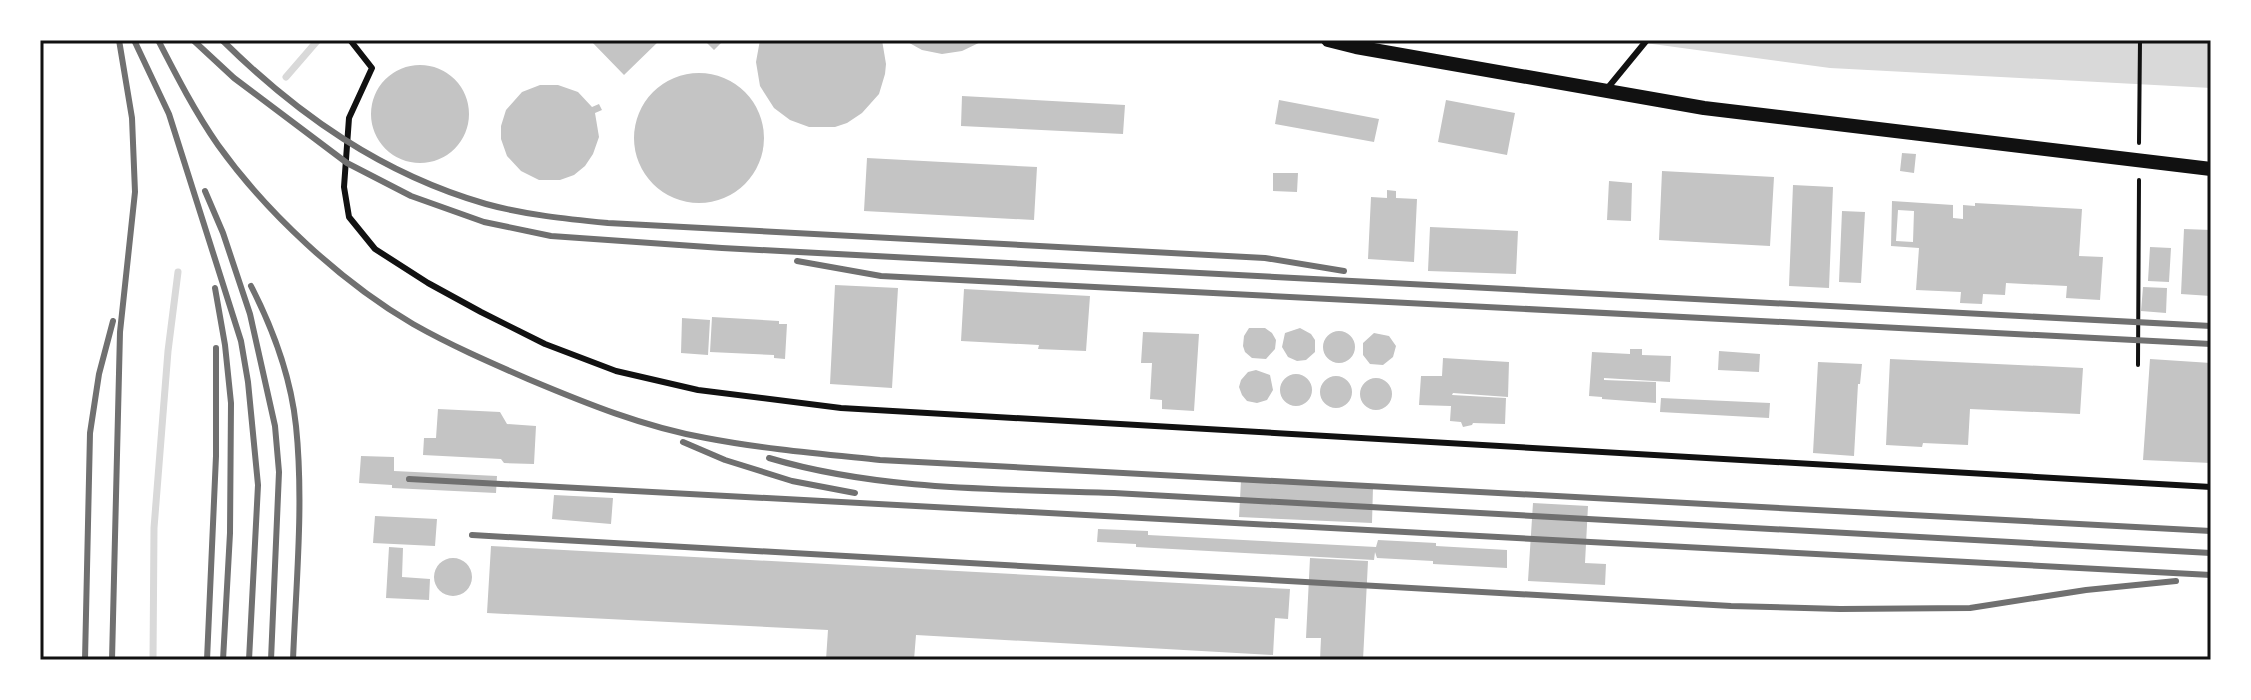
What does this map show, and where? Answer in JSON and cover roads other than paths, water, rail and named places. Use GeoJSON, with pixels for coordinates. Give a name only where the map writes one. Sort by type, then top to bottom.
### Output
{"type":"FeatureCollection","features":[{"type":"Feature","properties":{"kind":"street"},"geometry":{"type":"LineString","coordinates":[[1328,40],[1704,108],[2211,169]]}},
{"type":"Feature","properties":{"kind":"lane"},"geometry":{"type":"LineString","coordinates":[[350,40],[372,68],[349,118],[344,187],[349,217],[375,249],[428,283],[545,344],[630,374],[698,390],[841,408],[2211,487]]}},
{"type":"Feature","properties":{"kind":"lane"},"geometry":{"type":"LineString","coordinates":[[1606,90],[1647,40]]}},
{"type":"Feature","properties":{"kind":"waterway"},"geometry":{"type":"LineString","coordinates":[[286,77],[318,40]]}},
{"type":"Feature","properties":{"kind":"waterway"},"geometry":{"type":"LineString","coordinates":[[153,660],[154,528],[168,351],[178,272]]}},
{"type":"Feature","properties":{"kind":"railway"},"geometry":{"type":"LineString","coordinates":[[112,660],[120,332],[135,192],[132,118],[119,40]]}},
{"type":"Feature","properties":{"kind":"railway"},"geometry":{"type":"LineString","coordinates":[[134,40],[169,114],[241,341],[258,485],[249,660]]}},
{"type":"Feature","properties":{"kind":"railway"},"geometry":{"type":"LineString","coordinates":[[158,40],[201,120],[237,170],[306,244],[359,288],[413,324],[484,360],[593,405],[683,433],[727,442],[880,460],[2211,531]]}},
{"type":"Feature","properties":{"kind":"railway"},"geometry":{"type":"LineString","coordinates":[[193,40],[234,78],[347,163],[411,196],[484,222],[551,236],[722,248],[2211,326]]}},
{"type":"Feature","properties":{"kind":"railway"},"geometry":{"type":"LineString","coordinates":[[222,40],[312,117],[377,159],[448,191],[516,211],[608,223],[1265,258],[1344,271]]}},
{"type":"Feature","properties":{"kind":"railway"},"geometry":{"type":"LineString","coordinates":[[205,191],[223,233],[250,314],[275,426],[279,472],[271,660]]}},
{"type":"Feature","properties":{"kind":"railway"},"geometry":{"type":"LineString","coordinates":[[797,261],[881,276],[2211,344]]}},
{"type":"Feature","properties":{"kind":"railway"},"geometry":{"type":"LineString","coordinates":[[251,286],[280,354],[296,426],[299,514],[293,660]]}},
{"type":"Feature","properties":{"kind":"railway"},"geometry":{"type":"LineString","coordinates":[[215,288],[231,403],[230,533],[223,660]]}},
{"type":"Feature","properties":{"kind":"railway"},"geometry":{"type":"LineString","coordinates":[[85,660],[90,433],[99,374],[113,321]]}},
{"type":"Feature","properties":{"kind":"railway"},"geometry":{"type":"LineString","coordinates":[[207,660],[216,456],[216,348]]}},
{"type":"Feature","properties":{"kind":"railway"},"geometry":{"type":"LineString","coordinates":[[683,442],[725,460],[792,481],[855,493]]}},
{"type":"Feature","properties":{"kind":"railway"},"geometry":{"type":"LineString","coordinates":[[769,458],[854,477],[984,489],[1114,493],[2211,553]]}},
{"type":"Feature","properties":{"kind":"railway"},"geometry":{"type":"LineString","coordinates":[[409,479],[2211,575]]}},
{"type":"Feature","properties":{"kind":"railway"},"geometry":{"type":"LineString","coordinates":[[472,535],[1731,606],[1840,609],[1970,608],[2086,590],[2176,581]]}}]}
